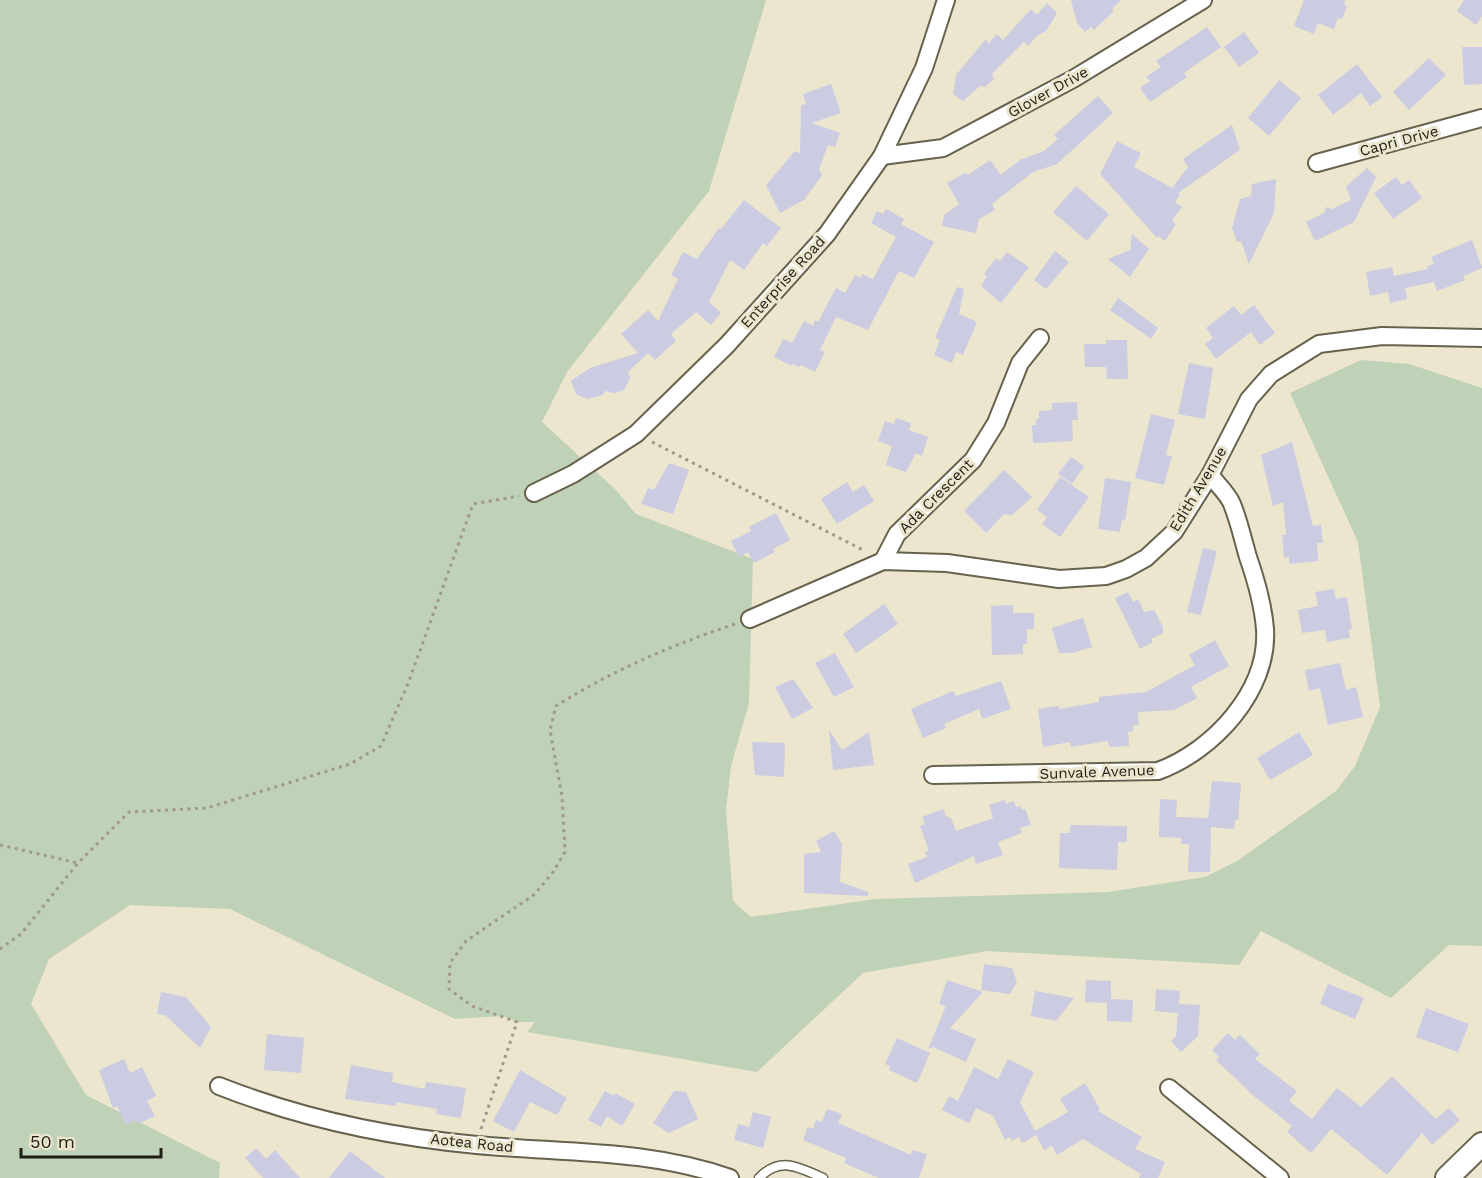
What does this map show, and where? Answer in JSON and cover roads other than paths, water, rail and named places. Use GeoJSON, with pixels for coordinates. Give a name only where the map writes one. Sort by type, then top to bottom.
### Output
{"type":"FeatureCollection","features":[{"type":"Feature","properties":{"kind":"street","name":"Enterprise Road"},"geometry":{"type":"LineString","coordinates":[[534,493],[573,474],[636,434],[727,345],[819,242],[882,156],[924,68],[946,0]]}},
{"type":"Feature","properties":{"kind":"street","name":"Glover Drive"},"geometry":{"type":"LineString","coordinates":[[882,156],[943,148],[1073,79],[1203,0]]}},
{"type":"Feature","properties":{"kind":"street","name":"Capri Drive"},"geometry":{"type":"LineString","coordinates":[[1317,163],[1482,118]]}},
{"type":"Feature","properties":{"kind":"street","name":"Edith Avenue"},"geometry":{"type":"LineString","coordinates":[[750,619],[883,561],[947,563],[1059,579],[1106,576],[1146,558],[1174,532],[1210,475],[1249,399],[1271,374],[1319,344],[1382,336],[1482,338]]}},
{"type":"Feature","properties":{"kind":"street","name":"Ada Crescent"},"geometry":{"type":"LineString","coordinates":[[883,561],[897,534],[973,460],[996,423],[1020,363],[1040,338]]}},
{"type":"Feature","properties":{"kind":"street","name":"Sunvale Avenue"},"geometry":{"type":"LineString","coordinates":[[933,775],[1158,771],[1178,764],[1224,727],[1247,696],[1260,665],[1265,631],[1259,592],[1232,502],[1210,475]]}},
{"type":"Feature","properties":{"kind":"street","name":"Aotea Road"},"geometry":{"type":"LineString","coordinates":[[219,1086],[253,1100],[374,1131],[476,1145],[640,1156],[682,1164],[730,1178]]}},
{"type":"Feature","properties":{"kind":"street"},"geometry":{"type":"LineString","coordinates":[[1169,1088],[1280,1178]]}},
{"type":"Feature","properties":{"kind":"street"},"geometry":{"type":"LineString","coordinates":[[1447,1178],[1482,1144]]}},
{"type":"Feature","properties":{"kind":"lane"},"geometry":{"type":"LineString","coordinates":[[759,1178],[771,1168],[782,1164],[795,1165],[823,1178]]}}]}
